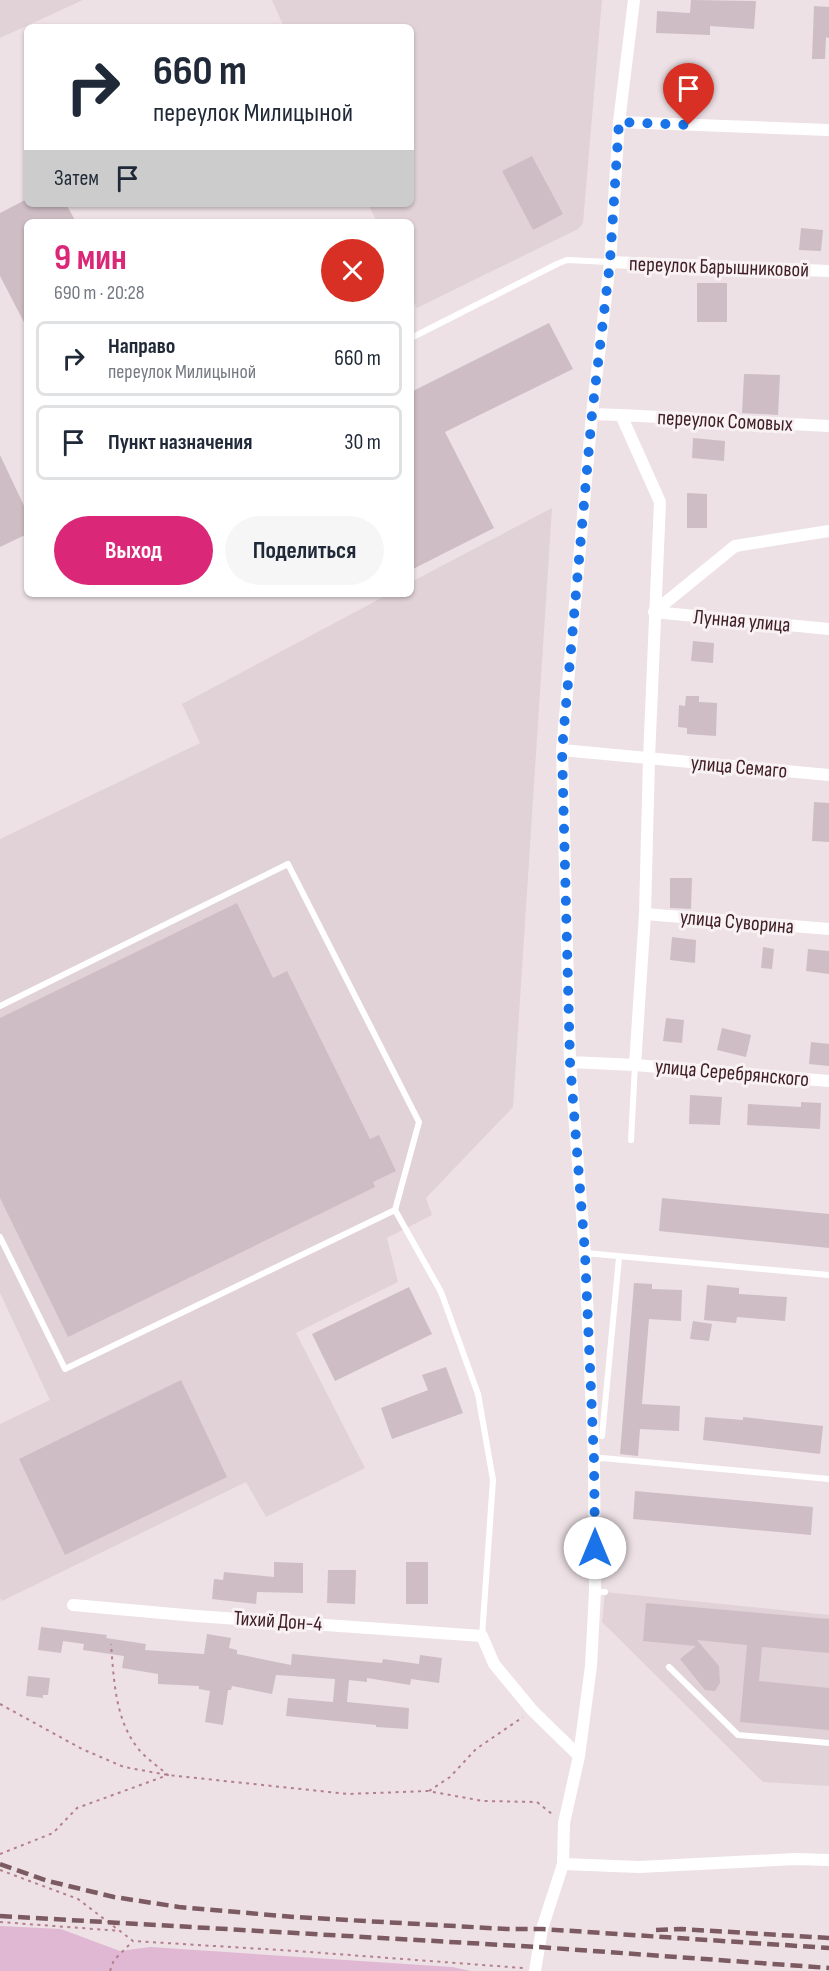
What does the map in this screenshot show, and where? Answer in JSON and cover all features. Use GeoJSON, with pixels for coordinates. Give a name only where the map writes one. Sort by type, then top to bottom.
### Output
{"type":"FeatureCollection","features":[{"type":"Feature","properties":{"kind":"street"},"geometry":{"type":"LineString","coordinates":[[535,1970],[542,1929],[563,1864],[564,1823],[579,1756],[600,1592],[585,1253],[570,1062],[562,750],[592,414],[610,262],[619,122],[634,0]]}},
{"type":"Feature","properties":{"kind":"street"},"geometry":{"type":"LineString","coordinates":[[619,122],[829,130]]}},
{"type":"Feature","properties":{"kind":"street","name":"переулок Барышниковой"},"geometry":{"type":"LineString","coordinates":[[610,262],[829,272]]}},
{"type":"Feature","properties":{"kind":"street","name":"переулок Сомовых"},"geometry":{"type":"LineString","coordinates":[[592,414],[829,426]]}},
{"type":"Feature","properties":{"kind":"street"},"geometry":{"type":"LineString","coordinates":[[621,415],[660,502],[654,612],[645,915],[635,1065]]}},
{"type":"Feature","properties":{"kind":"street"},"geometry":{"type":"LineString","coordinates":[[654,612],[735,546],[829,531]]}},
{"type":"Feature","properties":{"kind":"street","name":"Лунная улица"},"geometry":{"type":"LineString","coordinates":[[654,612],[829,629]]}},
{"type":"Feature","properties":{"kind":"street","name":"улица Семаго"},"geometry":{"type":"LineString","coordinates":[[562,750],[829,775]]}},
{"type":"Feature","properties":{"kind":"street","name":"улица Суворина"},"geometry":{"type":"LineString","coordinates":[[645,915],[829,929]]}},
{"type":"Feature","properties":{"kind":"street","name":"улица Серебрянского"},"geometry":{"type":"LineString","coordinates":[[570,1062],[829,1081]]}},
{"type":"Feature","properties":{"kind":"street","name":"Тихий Дон-4"},"geometry":{"type":"LineString","coordinates":[[74,1605],[482,1636]]}},
{"type":"Feature","properties":{"kind":"street"},"geometry":{"type":"LineString","coordinates":[[482,1636],[494,1664],[532,1710],[579,1756]]}},
{"type":"Feature","properties":{"kind":"street"},"geometry":{"type":"LineString","coordinates":[[563,1864],[639,1867],[796,1859],[829,1860]]}},
{"type":"Feature","properties":{"kind":"lane"},"geometry":{"type":"LineString","coordinates":[[414,336],[567,260],[610,262]]}},
{"type":"Feature","properties":{"kind":"lane"},"geometry":{"type":"LineString","coordinates":[[0,1006],[288,864],[419,1122],[395,1210],[441,1292],[477,1394],[493,1480],[482,1636]]}},
{"type":"Feature","properties":{"kind":"lane"},"geometry":{"type":"LineString","coordinates":[[632,1140],[635,1065]]}},
{"type":"Feature","properties":{"kind":"lane"},"geometry":{"type":"LineString","coordinates":[[0,1237],[65,1369],[395,1210]]}},
{"type":"Feature","properties":{"kind":"lane"},"geometry":{"type":"LineString","coordinates":[[585,1253],[619,1258],[829,1275]]}},
{"type":"Feature","properties":{"kind":"lane"},"geometry":{"type":"LineString","coordinates":[[602,1436],[619,1258]]}},
{"type":"Feature","properties":{"kind":"lane"},"geometry":{"type":"LineString","coordinates":[[594,1460],[602,1458],[829,1479]]}},
{"type":"Feature","properties":{"kind":"lane"},"geometry":{"type":"LineString","coordinates":[[669,1667],[738,1735],[829,1743]]}},
{"type":"Feature","properties":{"kind":"path"},"geometry":{"type":"LineString","coordinates":[[111,1644],[115,1692],[125,1727],[142,1753],[168,1775]]}},
{"type":"Feature","properties":{"kind":"path"},"geometry":{"type":"LineString","coordinates":[[0,1704],[82,1749],[124,1767],[168,1775],[348,1794],[428,1791],[483,1802],[537,1802],[564,1823]]}},
{"type":"Feature","properties":{"kind":"path"},"geometry":{"type":"LineString","coordinates":[[428,1791],[450,1778],[476,1749],[532,1710]]}},
{"type":"Feature","properties":{"kind":"path"},"geometry":{"type":"LineString","coordinates":[[0,1854],[53,1833],[77,1808],[168,1775]]}},
{"type":"Feature","properties":{"kind":"path"},"geometry":{"type":"LineString","coordinates":[[0,1870],[78,1899],[133,1941],[296,1950],[535,1970]]}},
{"type":"Feature","properties":{"kind":"path"},"geometry":{"type":"LineString","coordinates":[[0,1922],[120,1931]]}},
{"type":"Feature","properties":{"kind":"path"},"geometry":{"type":"LineString","coordinates":[[110,1971],[114,1960],[133,1941]]}},
{"type":"Feature","properties":{"kind":"shaded area"},"geometry":{"type":"Polygon","coordinates":[[[0,0],[83,0],[31,24],[24,24],[24,27],[0,38],[0,0]]]}},
{"type":"Feature","properties":{"kind":"shaded area"},"geometry":{"type":"Polygon","coordinates":[[[272,0],[602,0],[583,223],[578,229],[417,308],[414,302],[414,219],[376,219],[370,207],[414,207],[414,24],[283,24],[272,0]]]}},
{"type":"Feature","properties":{"kind":"shaded area"},"geometry":{"type":"Polygon","coordinates":[[[552,508],[513,1107],[426,1198],[432,1215],[387,1238],[398,1282],[296,1333],[365,1468],[266,1517],[246,1482],[2,1601],[0,1598],[0,1424],[50,1400],[0,1293],[0,839],[200,743],[182,704],[383,597],[414,597],[414,580],[552,508]]]}},
{"type":"Feature","properties":{"kind":"shaded area"},"geometry":{"type":"Polygon","coordinates":[[[605,1592],[829,1615],[829,1786],[763,1782],[602,1622],[605,1592]]]}},
{"type":"Feature","properties":{"kind":"shaded area"},"geometry":{"type":"Polygon","coordinates":[[[0,1926],[61,1929],[120,1951],[150,1947],[452,1967],[471,1971],[0,1971],[0,1926]]]}},
{"type":"Feature","properties":{"kind":"building"},"geometry":{"type":"Polygon","coordinates":[[[691,0],[756,1],[754,29],[710,26],[710,35],[656,33],[657,11],[690,13],[691,0]]]}},
{"type":"Feature","properties":{"kind":"building"},"geometry":{"type":"Polygon","coordinates":[[[814,6],[829,7],[829,38],[826,37],[825,59],[812,59],[814,6]]]}},
{"type":"Feature","properties":{"kind":"building"},"geometry":{"type":"Polygon","coordinates":[[[532,156],[563,214],[533,230],[502,171],[532,156]]]}},
{"type":"Feature","properties":{"kind":"building"},"geometry":{"type":"Polygon","coordinates":[[[24,201],[24,207],[68,207],[74,219],[24,219],[24,322],[0,276],[0,213],[24,201]]]}},
{"type":"Feature","properties":{"kind":"building"},"geometry":{"type":"Polygon","coordinates":[[[801,228],[823,230],[821,251],[799,250],[801,228]]]}},
{"type":"Feature","properties":{"kind":"building"},"geometry":{"type":"Polygon","coordinates":[[[697,283],[727,283],[727,322],[697,322],[697,283]]]}},
{"type":"Feature","properties":{"kind":"building"},"geometry":{"type":"Polygon","coordinates":[[[549,323],[573,369],[445,432],[494,528],[414,568],[414,390],[549,323]]]}},
{"type":"Feature","properties":{"kind":"building"},"geometry":{"type":"Polygon","coordinates":[[[744,374],[780,375],[778,415],[742,413],[744,374]]]}},
{"type":"Feature","properties":{"kind":"building"},"geometry":{"type":"Polygon","coordinates":[[[693,438],[725,441],[724,461],[692,458],[693,438]]]}},
{"type":"Feature","properties":{"kind":"building"},"geometry":{"type":"Polygon","coordinates":[[[0,455],[24,506],[24,535],[0,547],[0,455]]]}},
{"type":"Feature","properties":{"kind":"building"},"geometry":{"type":"Polygon","coordinates":[[[687,493],[707,494],[707,528],[687,528],[687,493]]]}},
{"type":"Feature","properties":{"kind":"building"},"geometry":{"type":"Polygon","coordinates":[[[693,641],[714,643],[713,663],[691,661],[693,641]]]}},
{"type":"Feature","properties":{"kind":"building"},"geometry":{"type":"Polygon","coordinates":[[[686,696],[699,696],[699,702],[717,703],[716,736],[687,734],[687,728],[678,727],[679,705],[685,706],[686,696]]]}},
{"type":"Feature","properties":{"kind":"building"},"geometry":{"type":"Polygon","coordinates":[[[814,802],[829,803],[829,842],[812,841],[814,802]]]}},
{"type":"Feature","properties":{"kind":"building"},"geometry":{"type":"Polygon","coordinates":[[[670,878],[692,878],[691,909],[670,908],[670,878]]]}},
{"type":"Feature","properties":{"kind":"building"},"geometry":{"type":"Polygon","coordinates":[[[237,903],[273,978],[287,971],[370,1139],[379,1135],[396,1171],[373,1182],[375,1187],[68,1337],[0,1198],[0,1018],[237,903]]]}},
{"type":"Feature","properties":{"kind":"building"},"geometry":{"type":"Polygon","coordinates":[[[672,937],[696,940],[695,963],[670,960],[672,937]]]}},
{"type":"Feature","properties":{"kind":"building"},"geometry":{"type":"Polygon","coordinates":[[[763,947],[774,949],[772,969],[761,968],[763,947]]]}},
{"type":"Feature","properties":{"kind":"building"},"geometry":{"type":"Polygon","coordinates":[[[808,949],[829,951],[829,974],[806,971],[808,949]]]}},
{"type":"Feature","properties":{"kind":"building"},"geometry":{"type":"Polygon","coordinates":[[[666,1018],[684,1020],[682,1043],[663,1041],[666,1018]]]}},
{"type":"Feature","properties":{"kind":"building"},"geometry":{"type":"Polygon","coordinates":[[[722,1028],[751,1035],[746,1057],[717,1050],[722,1028]]]}},
{"type":"Feature","properties":{"kind":"building"},"geometry":{"type":"Polygon","coordinates":[[[811,1042],[829,1044],[829,1066],[809,1064],[811,1042]]]}},
{"type":"Feature","properties":{"kind":"building"},"geometry":{"type":"Polygon","coordinates":[[[690,1095],[722,1097],[720,1125],[689,1124],[690,1095]]]}},
{"type":"Feature","properties":{"kind":"building"},"geometry":{"type":"Polygon","coordinates":[[[801,1102],[821,1103],[820,1129],[747,1125],[748,1104],[801,1107],[801,1102]]]}},
{"type":"Feature","properties":{"kind":"building"},"geometry":{"type":"Polygon","coordinates":[[[662,1198],[829,1214],[829,1248],[659,1231],[662,1198]]]}},
{"type":"Feature","properties":{"kind":"building"},"geometry":{"type":"Polygon","coordinates":[[[634,1283],[652,1284],[652,1289],[682,1290],[681,1321],[649,1319],[642,1404],[680,1406],[679,1431],[640,1429],[638,1456],[620,1454],[634,1283]]]}},
{"type":"Feature","properties":{"kind":"building"},"geometry":{"type":"Polygon","coordinates":[[[707,1285],[739,1288],[739,1294],[787,1297],[785,1321],[737,1317],[736,1323],[704,1320],[707,1285]]]}},
{"type":"Feature","properties":{"kind":"building"},"geometry":{"type":"Polygon","coordinates":[[[409,1287],[432,1334],[335,1381],[312,1334],[409,1287]]]}},
{"type":"Feature","properties":{"kind":"building"},"geometry":{"type":"Polygon","coordinates":[[[693,1321],[712,1324],[709,1341],[690,1339],[693,1321]]]}},
{"type":"Feature","properties":{"kind":"building"},"geometry":{"type":"Polygon","coordinates":[[[446,1367],[463,1413],[392,1439],[381,1408],[428,1390],[422,1375],[446,1367]]]}},
{"type":"Feature","properties":{"kind":"building"},"geometry":{"type":"Polygon","coordinates":[[[181,1380],[227,1477],[65,1555],[19,1459],[181,1380]]]}},
{"type":"Feature","properties":{"kind":"building"},"geometry":{"type":"Polygon","coordinates":[[[705,1417],[743,1420],[743,1417],[823,1426],[820,1454],[703,1440],[705,1417]]]}},
{"type":"Feature","properties":{"kind":"building"},"geometry":{"type":"Polygon","coordinates":[[[635,1491],[813,1507],[811,1535],[633,1519],[635,1491]]]}},
{"type":"Feature","properties":{"kind":"building"},"geometry":{"type":"Polygon","coordinates":[[[274,1562],[303,1563],[303,1593],[257,1592],[256,1604],[212,1599],[214,1579],[223,1580],[224,1572],[274,1577],[274,1562]]]}},
{"type":"Feature","properties":{"kind":"building"},"geometry":{"type":"Polygon","coordinates":[[[406,1562],[428,1562],[428,1604],[406,1604],[406,1562]]]}},
{"type":"Feature","properties":{"kind":"building"},"geometry":{"type":"Polygon","coordinates":[[[328,1570],[356,1570],[355,1604],[327,1603],[328,1570]]]}},
{"type":"Feature","properties":{"kind":"building"},"geometry":{"type":"Polygon","coordinates":[[[646,1603],[829,1619],[829,1653],[762,1647],[759,1681],[829,1688],[829,1730],[740,1722],[747,1645],[697,1640],[719,1666],[720,1683],[715,1691],[705,1690],[680,1659],[696,1646],[643,1641],[646,1603]]]}},
{"type":"Feature","properties":{"kind":"building"},"geometry":{"type":"Polygon","coordinates":[[[41,1627],[107,1635],[106,1638],[146,1644],[145,1650],[204,1654],[207,1634],[231,1638],[229,1648],[237,1650],[237,1654],[291,1665],[292,1654],[382,1663],[383,1659],[419,1664],[420,1655],[442,1658],[439,1683],[411,1679],[410,1685],[367,1678],[367,1682],[349,1680],[347,1702],[409,1708],[408,1729],[286,1716],[288,1698],[333,1702],[335,1679],[276,1675],[272,1694],[232,1686],[231,1690],[228,1690],[223,1725],[205,1722],[210,1691],[199,1689],[199,1686],[158,1684],[158,1674],[122,1668],[124,1656],[83,1650],[84,1644],[63,1641],[61,1653],[38,1650],[41,1627]]]}},
{"type":"Feature","properties":{"kind":"building"},"geometry":{"type":"Polygon","coordinates":[[[28,1676],[50,1678],[48,1695],[43,1695],[43,1698],[26,1696],[28,1676]]]}},
{"type":"Feature","properties":{"kind":"railway"},"geometry":{"type":"LineString","coordinates":[[0,1864],[48,1881],[114,1897],[179,1907],[294,1917],[542,1929],[829,1948]]}},
{"type":"Feature","properties":{"kind":"railway"},"geometry":{"type":"LineString","coordinates":[[0,1916],[538,1947],[829,1968]]}},
{"type":"Feature","properties":{"kind":"railway"},"geometry":{"type":"LineString","coordinates":[[656,1930],[681,1929],[829,1938]]}},
{"type":"Feature","properties":{"kind":"route"},"geometry":{"type":"LineString","coordinates":[[595,1548],[594,1460],[585,1253],[570,1062],[562,750],[592,414],[610,262],[619,122],[689,125]]}}]}
